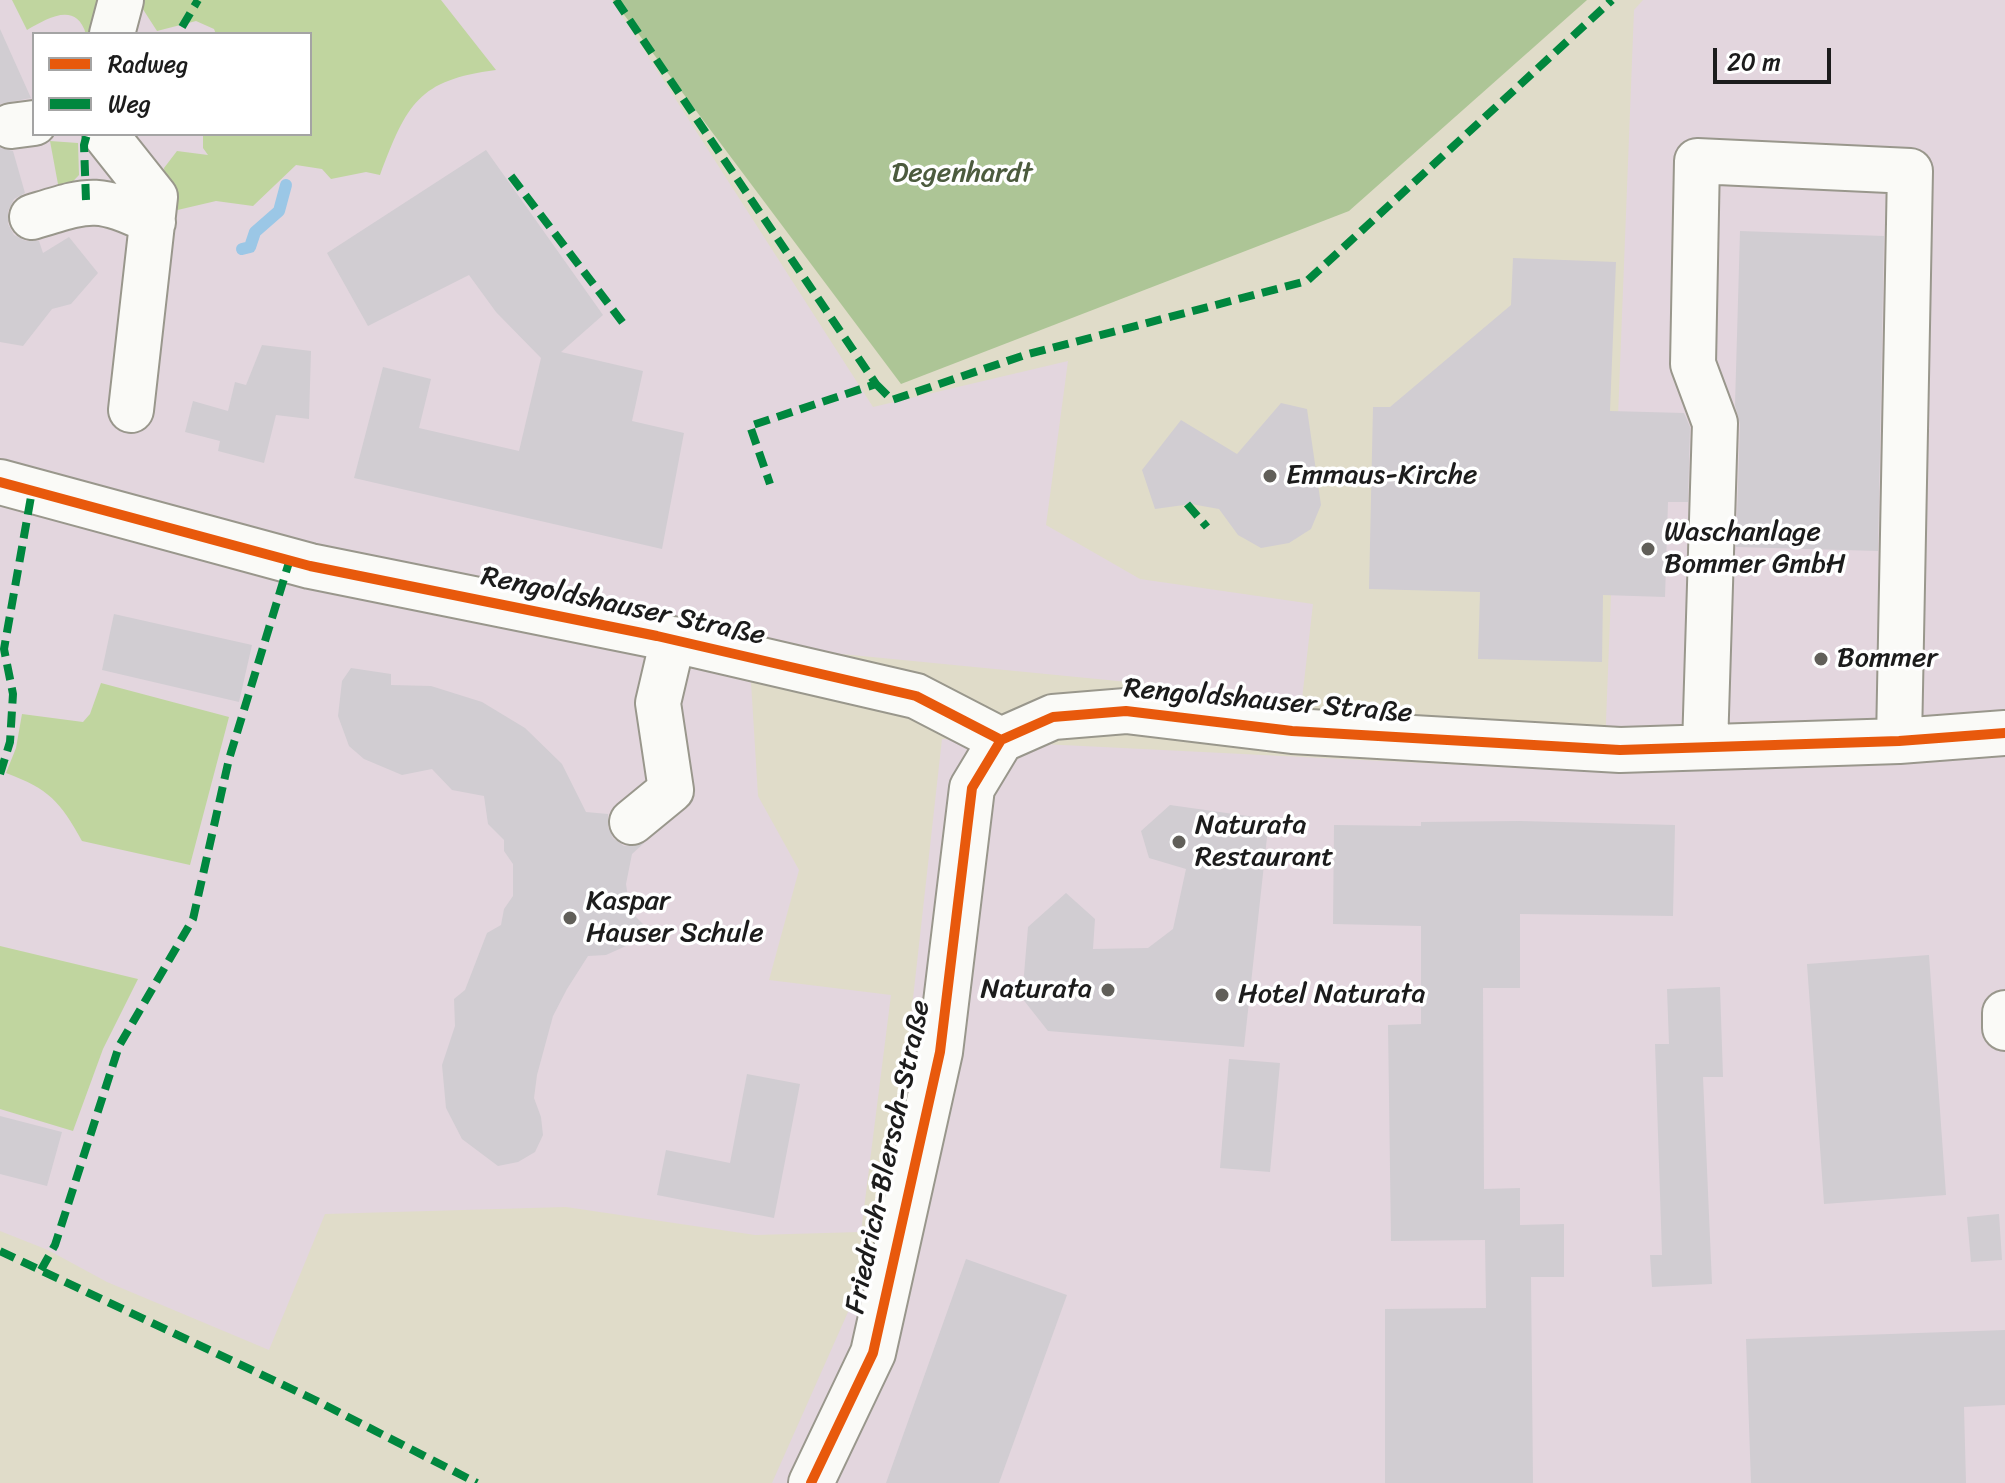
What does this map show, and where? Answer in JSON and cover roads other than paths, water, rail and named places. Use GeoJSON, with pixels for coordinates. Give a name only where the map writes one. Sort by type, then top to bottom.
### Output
{"type":"FeatureCollection","features":[{"type":"Feature","properties":{"kind":"street"},"geometry":{"type":"LineString","coordinates":[[113,32],[121,0]]}},
{"type":"Feature","properties":{"kind":"street"},"geometry":{"type":"LineString","coordinates":[[107,136],[155,197],[131,410]]}},
{"type":"Feature","properties":{"kind":"street"},"geometry":{"type":"LineString","coordinates":[[1705,747],[1715,423],[1693,364],[1697,161],[1910,171],[1899,741]]}},
{"type":"Feature","properties":{"kind":"street"},"geometry":{"type":"LineString","coordinates":[[32,217],[86,200],[111,202],[153,222]]}},
{"type":"Feature","properties":{"kind":"street","name":"Rengoldshauser Straße"},"geometry":{"type":"LineString","coordinates":[[0,482],[310,566],[673,639],[916,696],[1001,740],[1053,717],[1126,711],[1307,732],[1620,750],[1899,741],[2005,733]]}},
{"type":"Feature","properties":{"kind":"street"},"geometry":{"type":"LineString","coordinates":[[632,822],[671,790],[658,703],[673,639]]}},
{"type":"Feature","properties":{"kind":"street","name":"Friedrich-Blersch-Straße"},"geometry":{"type":"LineString","coordinates":[[811,1483],[873,1353],[940,1052],[972,788],[1001,740]]}},
{"type":"Feature","properties":{"kind":"street"},"geometry":{"type":"LineString","coordinates":[[2005,1013],[2005,1028]]}},
{"type":"Feature","properties":{"kind":"waterway"},"geometry":{"type":"LineString","coordinates":[[242,249],[250,247],[255,232],[279,211],[286,185]]}},
{"type":"Feature","properties":{"kind":"place","name":"Emmaus-Kirche"},"geometry":{"type":"Point","coordinates":[1270,476]}},
{"type":"Feature","properties":{"kind":"place","name":"Waschanlage Bommer GmbH"},"geometry":{"type":"Point","coordinates":[1648,549]}},
{"type":"Feature","properties":{"kind":"place","name":"Bommer"},"geometry":{"type":"Point","coordinates":[1821,659]}},
{"type":"Feature","properties":{"kind":"place","name":"Naturata Restaurant"},"geometry":{"type":"Point","coordinates":[1179,842]}},
{"type":"Feature","properties":{"kind":"place","name":"Kaspar Hauser Schule"},"geometry":{"type":"Point","coordinates":[570,918]}},
{"type":"Feature","properties":{"kind":"place","name":"Naturata"},"geometry":{"type":"Point","coordinates":[1108,990]}},
{"type":"Feature","properties":{"kind":"place","name":"Hotel Naturata"},"geometry":{"type":"Point","coordinates":[1222,995]}},
{"type":"Feature","properties":{"kind":"park label","name":"Degenhardt"},"geometry":{"type":"Point","coordinates":[962,174]}}]}
